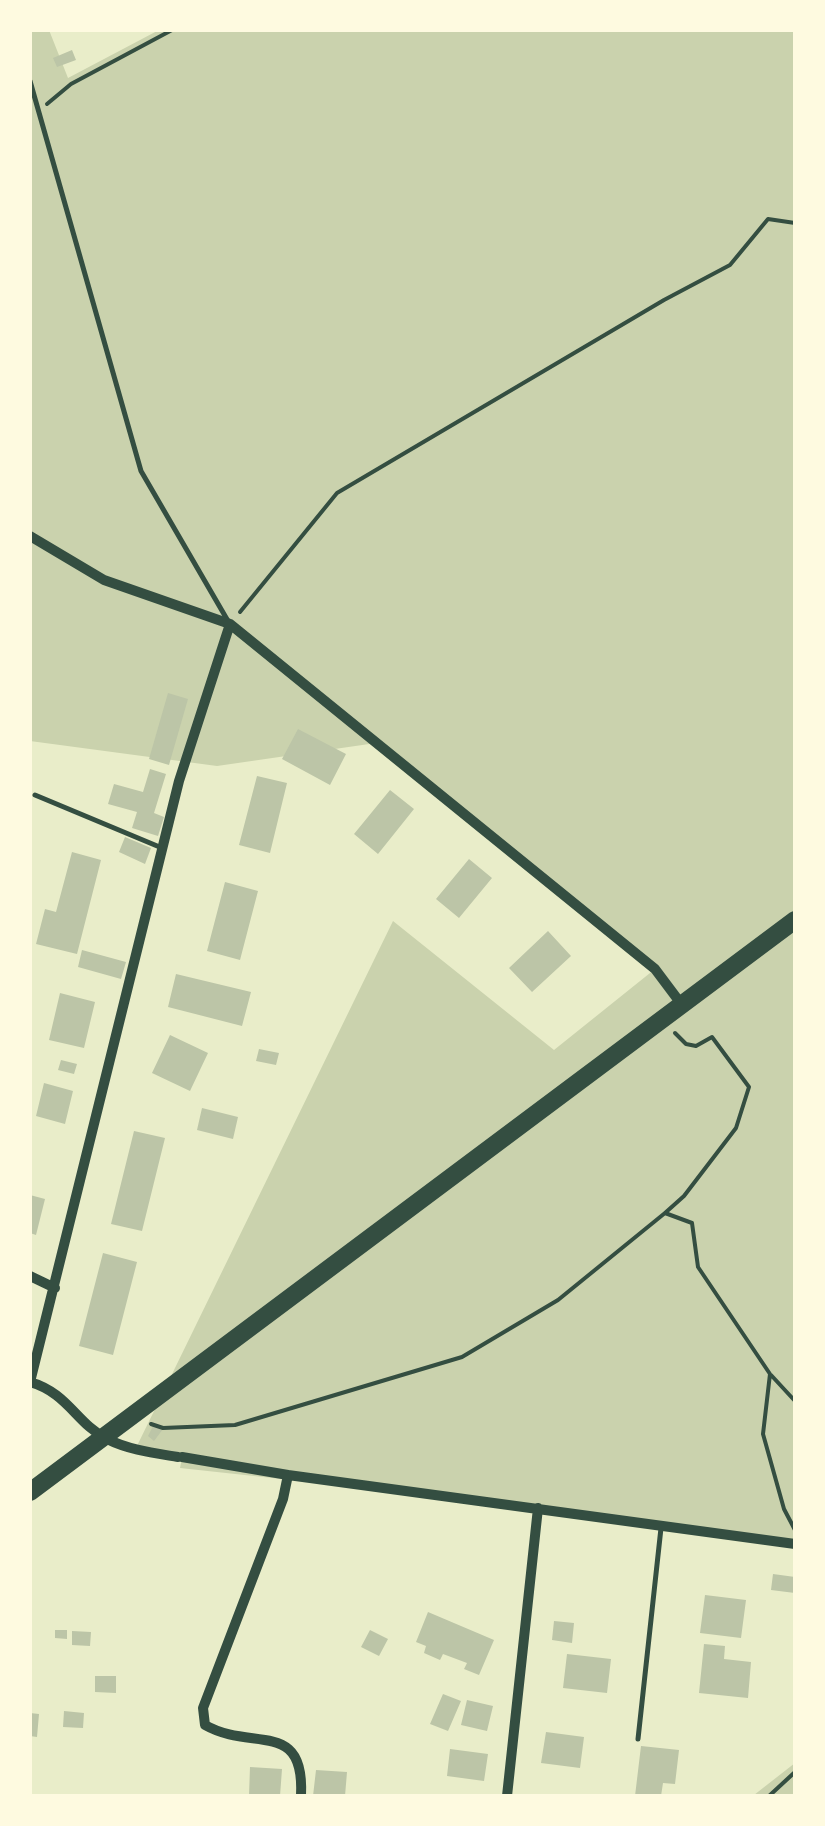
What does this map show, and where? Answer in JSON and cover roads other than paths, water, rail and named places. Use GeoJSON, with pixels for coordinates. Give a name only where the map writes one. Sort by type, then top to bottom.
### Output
{"type":"FeatureCollection","features":[{"type":"Feature","properties":{"kind":"main road"},"geometry":{"type":"LineString","coordinates":[[30,1492],[795,920]]}},
{"type":"Feature","properties":{"kind":"street"},"geometry":{"type":"LineString","coordinates":[[30,536],[104,580],[230,624],[655,969],[682,1005]]}},
{"type":"Feature","properties":{"kind":"street"},"geometry":{"type":"LineString","coordinates":[[230,624],[179,781],[30,1382],[50,1388],[104,1438],[135,1450],[288,1475],[795,1544]]}},
{"type":"Feature","properties":{"kind":"street"},"geometry":{"type":"LineString","coordinates":[[30,1276],[54,1288]]}},
{"type":"Feature","properties":{"kind":"street"},"geometry":{"type":"LineString","coordinates":[[288,1475],[283,1499],[203,1708],[205,1724],[218,1733],[284,1745],[296,1753],[302,1774],[301,1796]]}},
{"type":"Feature","properties":{"kind":"street"},"geometry":{"type":"LineString","coordinates":[[506,1796],[538,1508]]}},
{"type":"Feature","properties":{"kind":"lane"},"geometry":{"type":"LineString","coordinates":[[30,81],[141,471],[230,624]]}},
{"type":"Feature","properties":{"kind":"lane"},"geometry":{"type":"LineString","coordinates":[[35,795],[162,848]]}},
{"type":"Feature","properties":{"kind":"lane"},"geometry":{"type":"LineString","coordinates":[[638,1739],[662,1525]]}}]}
